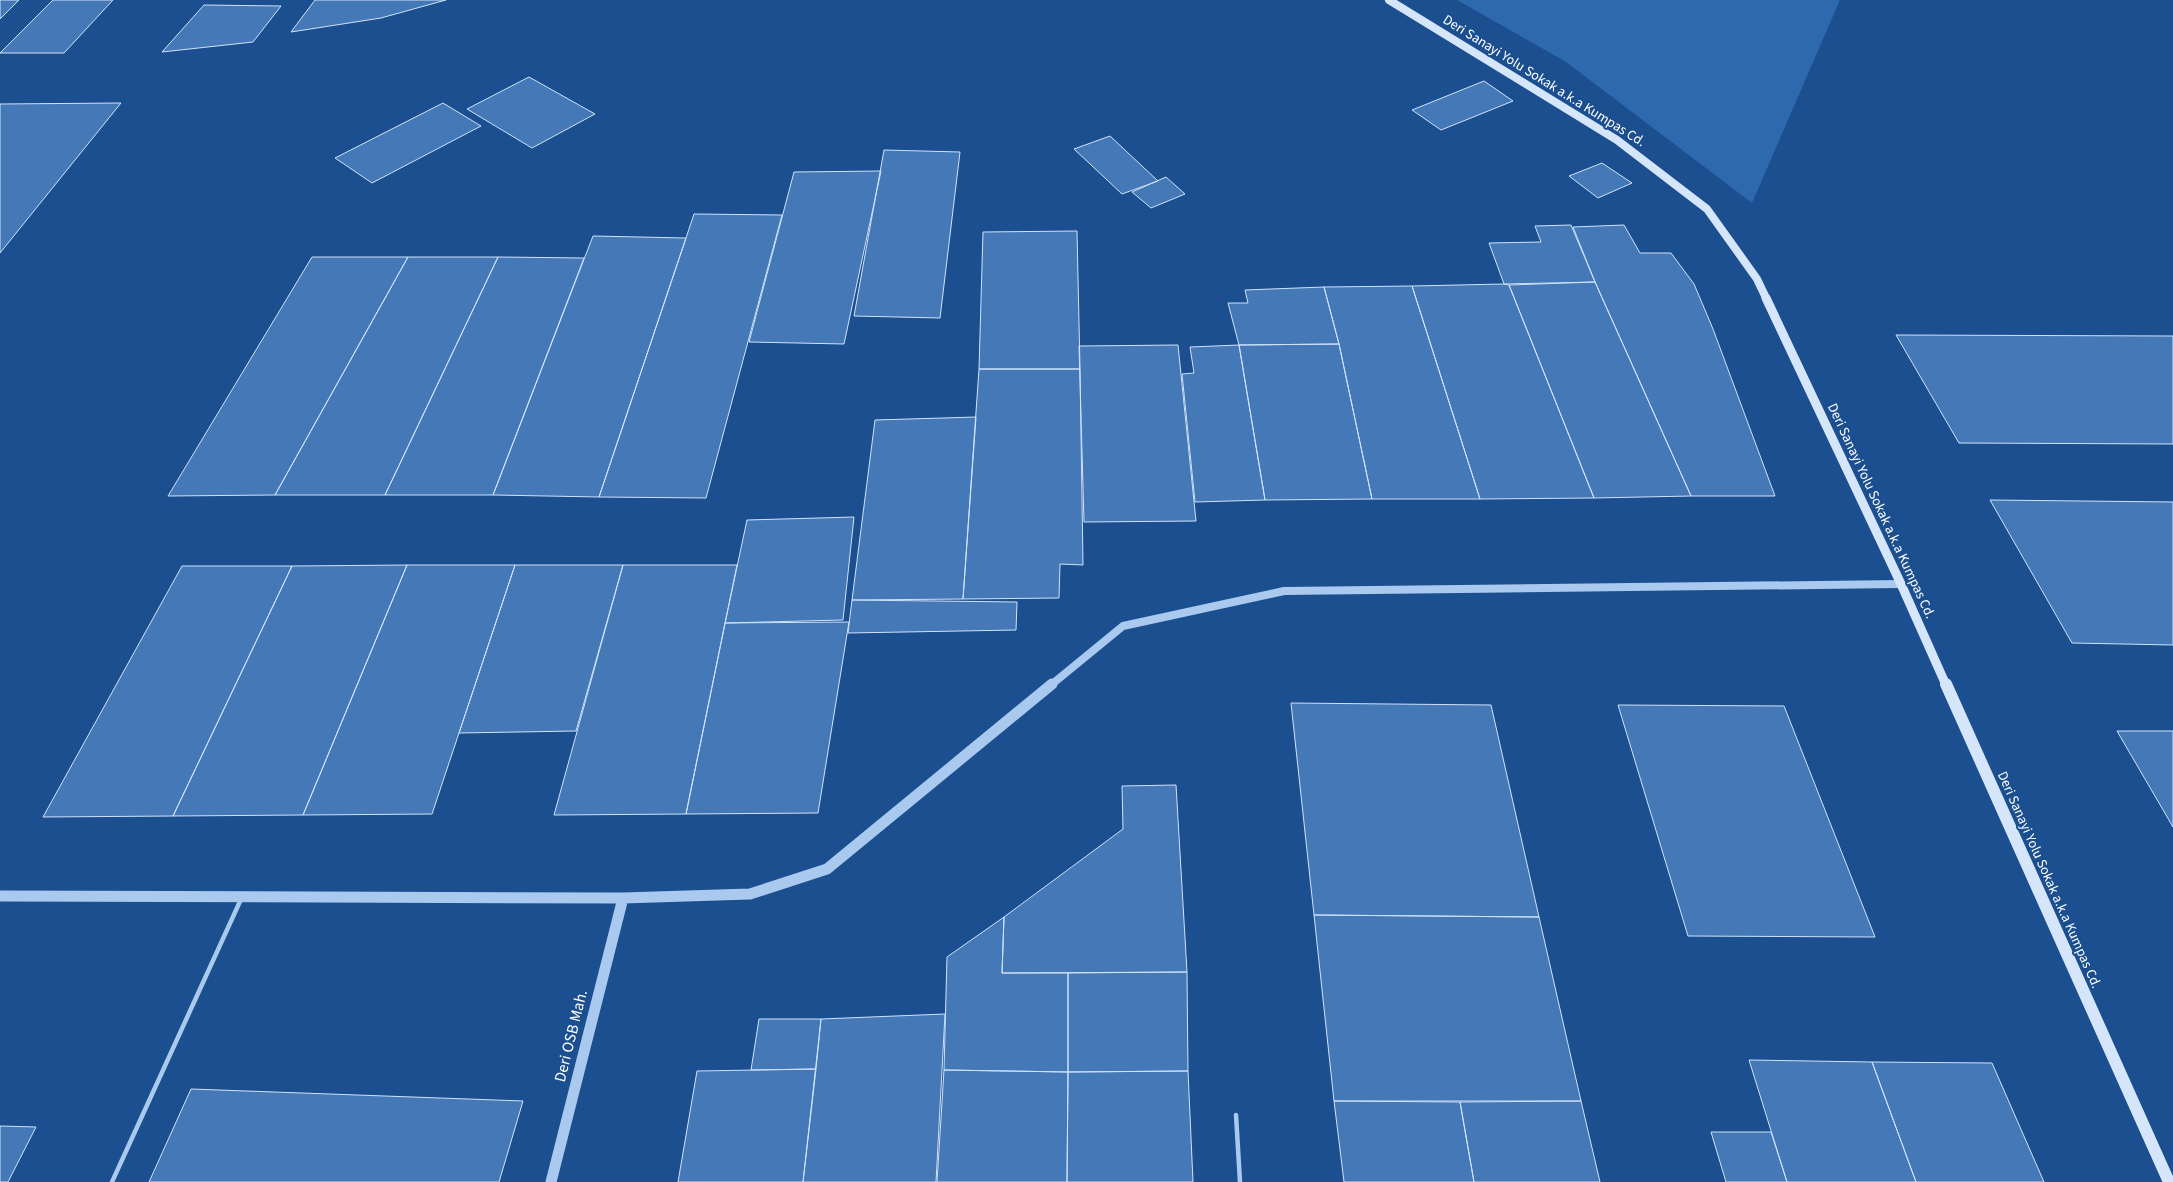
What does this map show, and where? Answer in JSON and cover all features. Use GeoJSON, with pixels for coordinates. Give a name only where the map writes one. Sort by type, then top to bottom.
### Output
{"type":"FeatureCollection","features":[{"type":"Feature","properties":{"kind":"main road","name":"Deri Sanayi Yolu Sokak a.k.a Kumpas Cd."},"geometry":{"type":"LineString","coordinates":[[1389,0],[1617,140],[1707,209],[1757,279],[1901,584],[2169,1182]]}},
{"type":"Feature","properties":{"kind":"street"},"geometry":{"type":"LineString","coordinates":[[0,896],[623,898],[750,894],[827,869],[1123,626],[1284,591],[1901,584]]}},
{"type":"Feature","properties":{"kind":"street","name":"Deri OSB Mah."},"geometry":{"type":"LineString","coordinates":[[551,1182],[623,898]]}},
{"type":"Feature","properties":{"kind":"lane"},"geometry":{"type":"LineString","coordinates":[[112,1182],[242,896]]}},
{"type":"Feature","properties":{"kind":"lane"},"geometry":{"type":"LineString","coordinates":[[1236,1115],[1240,1182]]}},
{"type":"Feature","properties":{"kind":"shaded area"},"geometry":{"type":"Polygon","coordinates":[[[1457,0],[1840,0],[1752,203],[1566,62],[1457,0]]]}},
{"type":"Feature","properties":{"kind":"building"},"geometry":{"type":"Polygon","coordinates":[[[0,0],[19,0],[0,19],[0,0]]]}},
{"type":"Feature","properties":{"kind":"building"},"geometry":{"type":"Polygon","coordinates":[[[53,0],[113,0],[64,53],[0,53],[53,0]]]}},
{"type":"Feature","properties":{"kind":"building"},"geometry":{"type":"Polygon","coordinates":[[[315,0],[446,0],[381,18],[291,32],[315,0]]]}},
{"type":"Feature","properties":{"kind":"building"},"geometry":{"type":"Polygon","coordinates":[[[204,5],[281,6],[253,42],[162,52],[204,5]]]}},
{"type":"Feature","properties":{"kind":"building"},"geometry":{"type":"Polygon","coordinates":[[[529,77],[595,114],[532,148],[467,109],[529,77]]]}},
{"type":"Feature","properties":{"kind":"building"},"geometry":{"type":"Polygon","coordinates":[[[1484,81],[1513,101],[1441,130],[1412,110],[1484,81]]]}},
{"type":"Feature","properties":{"kind":"building"},"geometry":{"type":"Polygon","coordinates":[[[121,103],[0,253],[0,104],[121,103]]]}},
{"type":"Feature","properties":{"kind":"building"},"geometry":{"type":"Polygon","coordinates":[[[443,103],[481,126],[372,183],[335,158],[443,103]]]}},
{"type":"Feature","properties":{"kind":"building"},"geometry":{"type":"Polygon","coordinates":[[[1110,136],[1158,181],[1122,194],[1074,149],[1110,136]]]}},
{"type":"Feature","properties":{"kind":"building"},"geometry":{"type":"Polygon","coordinates":[[[884,150],[960,152],[940,318],[854,316],[884,150]]]}},
{"type":"Feature","properties":{"kind":"building"},"geometry":{"type":"Polygon","coordinates":[[[1602,163],[1632,183],[1598,198],[1569,176],[1602,163]]]}},
{"type":"Feature","properties":{"kind":"building"},"geometry":{"type":"Polygon","coordinates":[[[881,171],[844,344],[749,342],[794,172],[881,171]]]}},
{"type":"Feature","properties":{"kind":"building"},"geometry":{"type":"Polygon","coordinates":[[[1166,177],[1185,194],[1151,208],[1132,192],[1166,177]]]}},
{"type":"Feature","properties":{"kind":"building"},"geometry":{"type":"Polygon","coordinates":[[[694,214],[782,215],[706,498],[599,497],[694,214]]]}},
{"type":"Feature","properties":{"kind":"building"},"geometry":{"type":"Polygon","coordinates":[[[1571,225],[1595,282],[1504,284],[1489,243],[1541,242],[1535,226],[1571,225]]]}},
{"type":"Feature","properties":{"kind":"building"},"geometry":{"type":"Polygon","coordinates":[[[1624,225],[1640,253],[1671,253],[1694,284],[1713,329],[1775,496],[1691,496],[1595,282],[1573,227],[1624,225]]]}},
{"type":"Feature","properties":{"kind":"building"},"geometry":{"type":"Polygon","coordinates":[[[1077,231],[1080,369],[979,369],[983,232],[1077,231]]]}},
{"type":"Feature","properties":{"kind":"building"},"geometry":{"type":"Polygon","coordinates":[[[593,236],[686,238],[599,497],[493,495],[593,236]]]}},
{"type":"Feature","properties":{"kind":"building"},"geometry":{"type":"Polygon","coordinates":[[[312,257],[408,257],[275,495],[168,496],[312,257]]]}},
{"type":"Feature","properties":{"kind":"building"},"geometry":{"type":"Polygon","coordinates":[[[408,257],[498,257],[385,495],[275,495],[408,257]]]}},
{"type":"Feature","properties":{"kind":"building"},"geometry":{"type":"Polygon","coordinates":[[[498,257],[584,258],[493,495],[385,495],[498,257]]]}},
{"type":"Feature","properties":{"kind":"building"},"geometry":{"type":"Polygon","coordinates":[[[1595,282],[1691,496],[1594,498],[1509,285],[1595,282]]]}},
{"type":"Feature","properties":{"kind":"building"},"geometry":{"type":"Polygon","coordinates":[[[1509,285],[1594,498],[1480,499],[1412,286],[1509,285]]]}},
{"type":"Feature","properties":{"kind":"building"},"geometry":{"type":"Polygon","coordinates":[[[1412,286],[1480,499],[1372,499],[1339,344],[1324,287],[1412,286]]]}},
{"type":"Feature","properties":{"kind":"building"},"geometry":{"type":"Polygon","coordinates":[[[1324,287],[1339,344],[1239,345],[1228,303],[1248,303],[1245,290],[1324,287]]]}},
{"type":"Feature","properties":{"kind":"building"},"geometry":{"type":"Polygon","coordinates":[[[1896,335],[2173,336],[2173,444],[1959,443],[1896,335]]]}},
{"type":"Feature","properties":{"kind":"building"},"geometry":{"type":"Polygon","coordinates":[[[1339,344],[1372,499],[1265,500],[1239,345],[1339,344]]]}},
{"type":"Feature","properties":{"kind":"building"},"geometry":{"type":"Polygon","coordinates":[[[1178,345],[1196,521],[1084,522],[1079,346],[1178,345]]]}},
{"type":"Feature","properties":{"kind":"building"},"geometry":{"type":"Polygon","coordinates":[[[1239,345],[1265,500],[1195,502],[1182,374],[1194,373],[1190,347],[1239,345]]]}},
{"type":"Feature","properties":{"kind":"building"},"geometry":{"type":"Polygon","coordinates":[[[979,369],[1080,369],[1083,565],[1060,564],[1059,598],[963,599],[979,369]]]}},
{"type":"Feature","properties":{"kind":"building"},"geometry":{"type":"Polygon","coordinates":[[[976,417],[963,599],[852,600],[875,420],[976,417]]]}},
{"type":"Feature","properties":{"kind":"building"},"geometry":{"type":"Polygon","coordinates":[[[1990,500],[2173,502],[2173,645],[2072,643],[1990,500]]]}},
{"type":"Feature","properties":{"kind":"building"},"geometry":{"type":"Polygon","coordinates":[[[854,517],[843,620],[725,623],[747,520],[854,517]]]}},
{"type":"Feature","properties":{"kind":"building"},"geometry":{"type":"Polygon","coordinates":[[[407,565],[515,565],[432,814],[303,815],[407,565]]]}},
{"type":"Feature","properties":{"kind":"building"},"geometry":{"type":"Polygon","coordinates":[[[407,565],[303,815],[173,816],[292,566],[407,565]]]}},
{"type":"Feature","properties":{"kind":"building"},"geometry":{"type":"Polygon","coordinates":[[[515,565],[623,565],[576,731],[459,733],[515,565]]]}},
{"type":"Feature","properties":{"kind":"building"},"geometry":{"type":"Polygon","coordinates":[[[623,565],[737,565],[686,814],[554,815],[623,565]]]}},
{"type":"Feature","properties":{"kind":"building"},"geometry":{"type":"Polygon","coordinates":[[[182,566],[292,566],[173,816],[43,817],[182,566]]]}},
{"type":"Feature","properties":{"kind":"building"},"geometry":{"type":"Polygon","coordinates":[[[852,600],[1017,602],[1016,630],[848,633],[852,600]]]}},
{"type":"Feature","properties":{"kind":"building"},"geometry":{"type":"Polygon","coordinates":[[[849,622],[818,813],[686,814],[725,623],[849,622]]]}},
{"type":"Feature","properties":{"kind":"building"},"geometry":{"type":"Polygon","coordinates":[[[1291,703],[1491,705],[1539,917],[1314,915],[1291,703]]]}},
{"type":"Feature","properties":{"kind":"building"},"geometry":{"type":"Polygon","coordinates":[[[1618,705],[1784,706],[1875,937],[1688,936],[1618,705]]]}},
{"type":"Feature","properties":{"kind":"building"},"geometry":{"type":"Polygon","coordinates":[[[2117,731],[2173,731],[2173,827],[2117,731]]]}},
{"type":"Feature","properties":{"kind":"building"},"geometry":{"type":"Polygon","coordinates":[[[1176,785],[1187,972],[1002,973],[1004,917],[1123,829],[1122,786],[1176,785]]]}},
{"type":"Feature","properties":{"kind":"building"},"geometry":{"type":"Polygon","coordinates":[[[1314,915],[1539,917],[1581,1101],[1334,1101],[1314,915]]]}},
{"type":"Feature","properties":{"kind":"building"},"geometry":{"type":"Polygon","coordinates":[[[1004,917],[1002,973],[1068,973],[1068,1072],[944,1070],[947,957],[1004,917]]]}},
{"type":"Feature","properties":{"kind":"building"},"geometry":{"type":"Polygon","coordinates":[[[1187,972],[1188,1071],[1068,1072],[1068,973],[1187,972]]]}},
{"type":"Feature","properties":{"kind":"building"},"geometry":{"type":"Polygon","coordinates":[[[945,1014],[936,1182],[803,1182],[821,1019],[945,1014]]]}},
{"type":"Feature","properties":{"kind":"building"},"geometry":{"type":"Polygon","coordinates":[[[759,1019],[821,1019],[816,1069],[751,1070],[759,1019]]]}},
{"type":"Feature","properties":{"kind":"building"},"geometry":{"type":"Polygon","coordinates":[[[1749,1060],[1872,1062],[1916,1182],[1787,1182],[1749,1060]]]}},
{"type":"Feature","properties":{"kind":"building"},"geometry":{"type":"Polygon","coordinates":[[[1872,1062],[1992,1063],[2044,1182],[1916,1182],[1872,1062]]]}},
{"type":"Feature","properties":{"kind":"building"},"geometry":{"type":"Polygon","coordinates":[[[816,1069],[803,1182],[678,1182],[697,1071],[816,1069]]]}},
{"type":"Feature","properties":{"kind":"building"},"geometry":{"type":"Polygon","coordinates":[[[944,1070],[1068,1072],[1067,1182],[937,1182],[944,1070]]]}},
{"type":"Feature","properties":{"kind":"building"},"geometry":{"type":"Polygon","coordinates":[[[1188,1071],[1193,1182],[1067,1182],[1068,1072],[1188,1071]]]}},
{"type":"Feature","properties":{"kind":"building"},"geometry":{"type":"Polygon","coordinates":[[[191,1089],[523,1101],[499,1182],[149,1182],[191,1089]]]}},
{"type":"Feature","properties":{"kind":"building"},"geometry":{"type":"Polygon","coordinates":[[[1334,1101],[1460,1102],[1474,1182],[1344,1182],[1334,1101]]]}},
{"type":"Feature","properties":{"kind":"building"},"geometry":{"type":"Polygon","coordinates":[[[1581,1101],[1600,1182],[1474,1182],[1460,1102],[1581,1101]]]}},
{"type":"Feature","properties":{"kind":"building"},"geometry":{"type":"Polygon","coordinates":[[[0,1126],[36,1127],[8,1182],[0,1182],[0,1126]]]}},
{"type":"Feature","properties":{"kind":"building"},"geometry":{"type":"Polygon","coordinates":[[[1711,1132],[1771,1132],[1787,1182],[1726,1182],[1711,1132]]]}}]}
